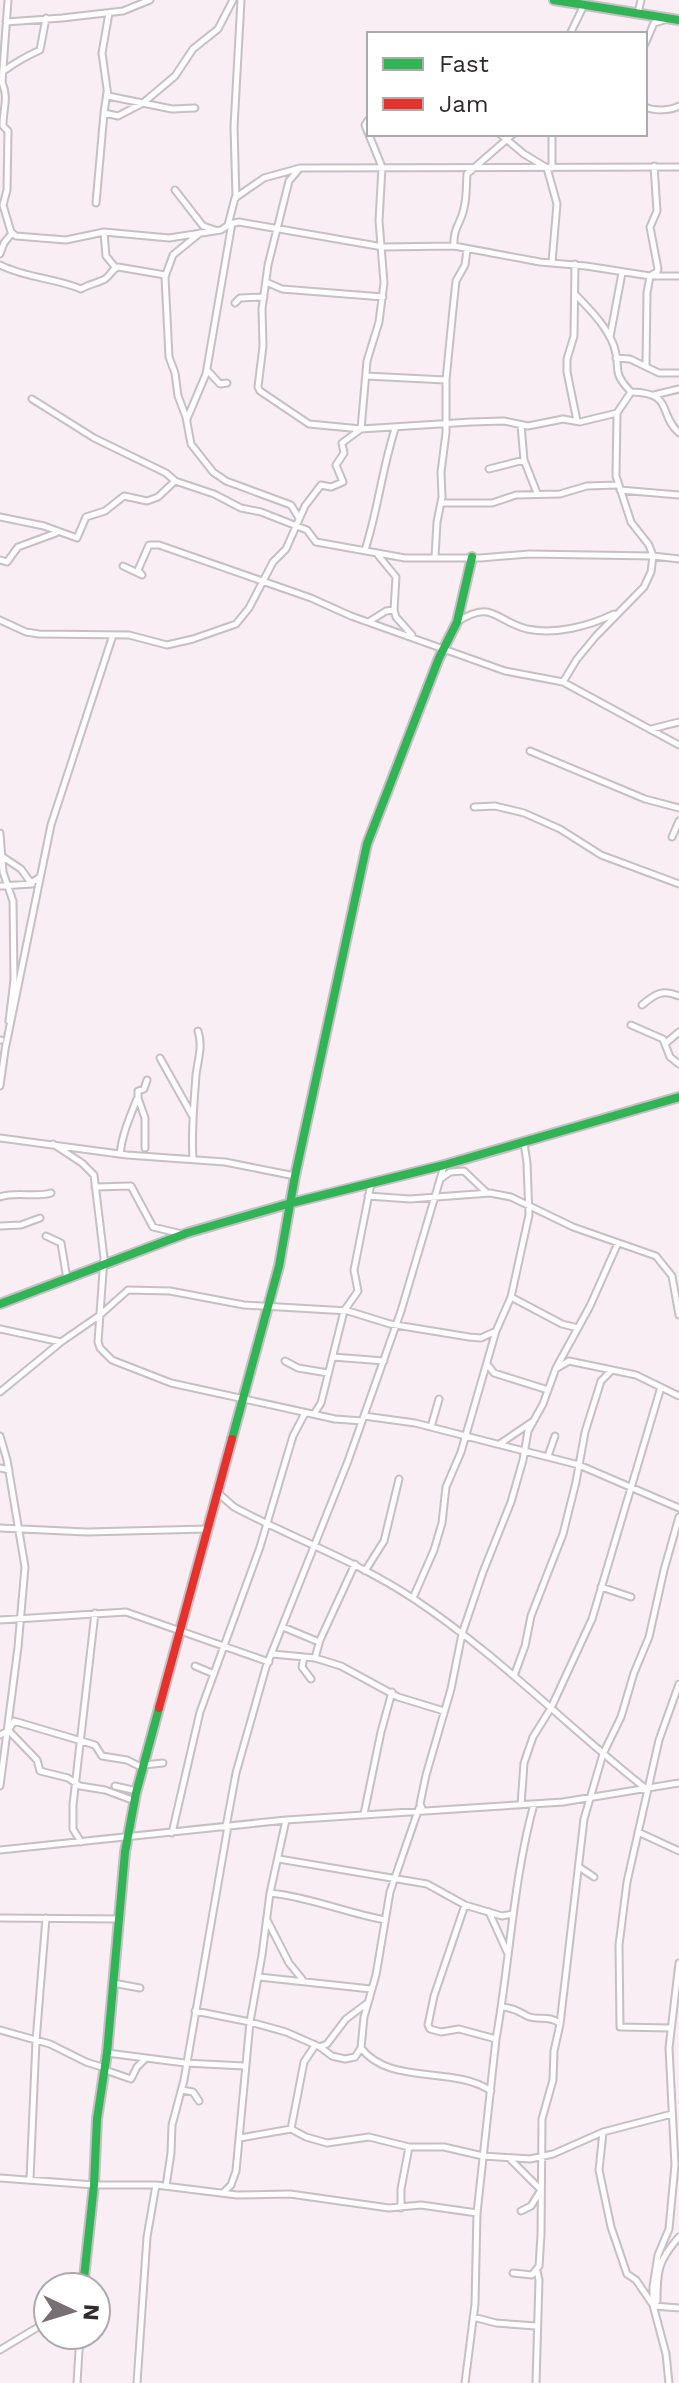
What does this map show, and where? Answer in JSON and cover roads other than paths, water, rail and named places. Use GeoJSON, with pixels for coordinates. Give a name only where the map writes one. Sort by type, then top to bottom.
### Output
{"type":"FeatureCollection","features":[{"type":"Feature","properties":{"kind":"street"},"geometry":{"type":"LineString","coordinates":[[8,0],[2,74],[7,94],[3,126],[8,131],[7,190],[3,205],[12,233],[19,236],[66,240],[104,232],[169,238],[247,223],[383,247],[454,246],[622,273],[679,276]]}},
{"type":"Feature","properties":{"kind":"street"},"geometry":{"type":"LineString","coordinates":[[6,22],[123,11],[150,0]]}},
{"type":"Feature","properties":{"kind":"street"},"geometry":{"type":"LineString","coordinates":[[104,113],[118,116],[143,103],[175,76],[193,49],[218,29],[233,0]]}},
{"type":"Feature","properties":{"kind":"street"},"geometry":{"type":"LineString","coordinates":[[236,198],[234,127],[241,0]]}},
{"type":"Feature","properties":{"kind":"street"},"geometry":{"type":"LineString","coordinates":[[554,0],[675,19]]}},
{"type":"Feature","properties":{"kind":"street"},"geometry":{"type":"LineString","coordinates":[[638,13],[641,0]]}},
{"type":"Feature","properties":{"kind":"street"},"geometry":{"type":"LineString","coordinates":[[571,32],[584,5]]}},
{"type":"Feature","properties":{"kind":"street"},"geometry":{"type":"LineString","coordinates":[[96,203],[107,92],[102,53],[109,13]]}},
{"type":"Feature","properties":{"kind":"street"},"geometry":{"type":"LineString","coordinates":[[2,74],[26,55],[40,50],[46,18]]}},
{"type":"Feature","properties":{"kind":"street"},"geometry":{"type":"LineString","coordinates":[[647,39],[654,23],[675,19]]}},
{"type":"Feature","properties":{"kind":"street"},"geometry":{"type":"LineString","coordinates":[[107,92],[110,98],[172,109],[195,108]]}},
{"type":"Feature","properties":{"kind":"street"},"geometry":{"type":"LineString","coordinates":[[647,108],[656,110],[679,106]]}},
{"type":"Feature","properties":{"kind":"street"},"geometry":{"type":"LineString","coordinates":[[0,620],[26,632],[39,634],[135,636],[167,645],[231,626],[241,620],[273,562],[286,549],[299,519],[321,485],[331,487],[343,482],[336,465],[344,453],[341,444],[361,429],[366,376],[383,297],[383,247],[379,221],[382,167],[369,136]]}},
{"type":"Feature","properties":{"kind":"street"},"geometry":{"type":"LineString","coordinates":[[502,136],[550,168]]}},
{"type":"Feature","properties":{"kind":"street"},"geometry":{"type":"LineString","coordinates":[[454,246],[454,229],[464,209],[468,189],[466,180],[472,168],[510,136]]}},
{"type":"Feature","properties":{"kind":"street"},"geometry":{"type":"LineString","coordinates":[[552,136],[550,168],[557,204],[552,262]]}},
{"type":"Feature","properties":{"kind":"street"},"geometry":{"type":"LineString","coordinates":[[646,366],[650,276],[658,269],[650,227],[657,211],[654,166]]}},
{"type":"Feature","properties":{"kind":"street"},"geometry":{"type":"LineString","coordinates":[[187,419],[207,371],[232,202],[264,178],[300,168],[679,167]]}},
{"type":"Feature","properties":{"kind":"street"},"geometry":{"type":"LineString","coordinates":[[300,168],[290,177],[266,282],[260,391],[306,423],[361,429],[504,421],[521,425],[548,424],[563,419],[577,422],[617,413]]}},
{"type":"Feature","properties":{"kind":"street"},"geometry":{"type":"LineString","coordinates":[[175,190],[203,226],[216,231]]}},
{"type":"Feature","properties":{"kind":"street"},"geometry":{"type":"LineString","coordinates":[[104,232],[106,256],[115,267],[165,275]]}},
{"type":"Feature","properties":{"kind":"street"},"geometry":{"type":"LineString","coordinates":[[0,254],[12,233]]}},
{"type":"Feature","properties":{"kind":"street"},"geometry":{"type":"LineString","coordinates":[[200,233],[175,252],[165,275],[169,357],[187,419],[189,440],[213,472],[229,484],[291,505],[299,519]]}},
{"type":"Feature","properties":{"kind":"street"},"geometry":{"type":"LineString","coordinates":[[435,557],[446,423],[446,380],[456,281],[465,265],[467,249]]}},
{"type":"Feature","properties":{"kind":"street"},"geometry":{"type":"LineString","coordinates":[[575,264],[574,336],[567,359],[567,372],[577,422]]}},
{"type":"Feature","properties":{"kind":"street"},"geometry":{"type":"LineString","coordinates":[[0,265],[80,289],[103,280],[115,267]]}},
{"type":"Feature","properties":{"kind":"street"},"geometry":{"type":"LineString","coordinates":[[610,338],[622,273]]}},
{"type":"Feature","properties":{"kind":"street"},"geometry":{"type":"LineString","coordinates":[[266,282],[282,289],[383,297]]}},
{"type":"Feature","properties":{"kind":"street"},"geometry":{"type":"LineString","coordinates":[[576,298],[576,295],[587,304],[610,338],[617,377],[631,392],[654,395],[679,389]]}},
{"type":"Feature","properties":{"kind":"street"},"geometry":{"type":"LineString","coordinates":[[235,303],[240,298],[264,297]]}},
{"type":"Feature","properties":{"kind":"street"},"geometry":{"type":"LineString","coordinates":[[616,358],[630,359],[659,373],[679,373]]}},
{"type":"Feature","properties":{"kind":"street"},"geometry":{"type":"LineString","coordinates":[[207,371],[220,384],[227,383]]}},
{"type":"Feature","properties":{"kind":"street"},"geometry":{"type":"LineString","coordinates":[[366,376],[446,380]]}},
{"type":"Feature","properties":{"kind":"street"},"geometry":{"type":"LineString","coordinates":[[563,682],[577,659],[644,587],[651,572],[653,556],[647,540],[631,522],[619,488],[617,413],[631,392]]}},
{"type":"Feature","properties":{"kind":"street"},"geometry":{"type":"LineString","coordinates":[[654,395],[667,409],[670,425],[679,433]]}},
{"type":"Feature","properties":{"kind":"street"},"geometry":{"type":"LineString","coordinates":[[32,399],[94,438],[166,473],[175,481],[307,530],[316,542],[405,558],[529,554],[679,559]]}},
{"type":"Feature","properties":{"kind":"street"},"geometry":{"type":"LineString","coordinates":[[521,425],[524,460],[537,493]]}},
{"type":"Feature","properties":{"kind":"street"},"geometry":{"type":"LineString","coordinates":[[365,550],[377,514],[385,459],[395,429]]}},
{"type":"Feature","properties":{"kind":"street"},"geometry":{"type":"LineString","coordinates":[[489,469],[524,460]]}},
{"type":"Feature","properties":{"kind":"street"},"geometry":{"type":"LineString","coordinates":[[0,517],[79,537],[86,517],[105,511],[124,496],[145,501],[158,497],[175,481]]}},
{"type":"Feature","properties":{"kind":"street"},"geometry":{"type":"LineString","coordinates":[[441,503],[492,503],[516,495],[560,494],[589,485],[679,495]]}},
{"type":"Feature","properties":{"kind":"street"},"geometry":{"type":"LineString","coordinates":[[0,560],[7,562],[18,547],[56,533]]}},
{"type":"Feature","properties":{"kind":"street"},"geometry":{"type":"LineString","coordinates":[[123,566],[142,575],[138,570],[152,544],[311,598],[505,671],[563,682],[679,745]]}},
{"type":"Feature","properties":{"kind":"street"},"geometry":{"type":"LineString","coordinates":[[377,554],[396,577],[396,617],[414,637]]}},
{"type":"Feature","properties":{"kind":"street"},"geometry":{"type":"LineString","coordinates":[[85,2271],[97,2119],[107,2053],[128,1838],[136,1796],[269,1307],[367,844],[439,658],[457,622],[472,557]]}},
{"type":"Feature","properties":{"kind":"street"},"geometry":{"type":"LineString","coordinates":[[462,603],[475,611],[495,614],[535,630],[586,626],[619,612]]}},
{"type":"Feature","properties":{"kind":"street"},"geometry":{"type":"LineString","coordinates":[[369,622],[386,611],[394,610]]}},
{"type":"Feature","properties":{"kind":"street"},"geometry":{"type":"LineString","coordinates":[[457,622],[475,611]]}},
{"type":"Feature","properties":{"kind":"street"},"geometry":{"type":"LineString","coordinates":[[2,1042],[61,788],[113,635]]}},
{"type":"Feature","properties":{"kind":"street"},"geometry":{"type":"LineString","coordinates":[[651,729],[679,722]]}},
{"type":"Feature","properties":{"kind":"street"},"geometry":{"type":"LineString","coordinates":[[530,751],[645,799],[679,808]]}},
{"type":"Feature","properties":{"kind":"street"},"geometry":{"type":"LineString","coordinates":[[474,807],[495,806],[524,813],[560,829],[601,855],[679,884]]}},
{"type":"Feature","properties":{"kind":"street"},"geometry":{"type":"LineString","coordinates":[[672,837],[679,821]]}},
{"type":"Feature","properties":{"kind":"street"},"geometry":{"type":"LineString","coordinates":[[0,833],[3,886],[13,901],[15,961],[14,989],[2,1042],[0,1086]]}},
{"type":"Feature","properties":{"kind":"street"},"geometry":{"type":"LineString","coordinates":[[2,855],[21,869],[37,891]]}},
{"type":"Feature","properties":{"kind":"street"},"geometry":{"type":"LineString","coordinates":[[3,886],[31,883],[41,877]]}},
{"type":"Feature","properties":{"kind":"street"},"geometry":{"type":"LineString","coordinates":[[642,1005],[665,991],[679,996]]}},
{"type":"Feature","properties":{"kind":"street"},"geometry":{"type":"LineString","coordinates":[[631,1025],[657,1034],[666,1043],[670,1057],[679,1064]]}},
{"type":"Feature","properties":{"kind":"street"},"geometry":{"type":"LineString","coordinates":[[193,1159],[192,1115],[197,1060],[202,1044],[198,1031]]}},
{"type":"Feature","properties":{"kind":"street"},"geometry":{"type":"LineString","coordinates":[[666,1043],[679,1032]]}},
{"type":"Feature","properties":{"kind":"street"},"geometry":{"type":"LineString","coordinates":[[160,1058],[192,1115]]}},
{"type":"Feature","properties":{"kind":"street"},"geometry":{"type":"LineString","coordinates":[[120,1154],[126,1124],[133,1113],[138,1091],[144,1089],[147,1080]]}},
{"type":"Feature","properties":{"kind":"street"},"geometry":{"type":"LineString","coordinates":[[0,1304],[183,1234],[524,1143],[679,1097]]}},
{"type":"Feature","properties":{"kind":"street"},"geometry":{"type":"LineString","coordinates":[[138,1098],[145,1118],[145,1148]]}},
{"type":"Feature","properties":{"kind":"street"},"geometry":{"type":"LineString","coordinates":[[0,1138],[120,1154],[225,1162],[295,1176]]}},
{"type":"Feature","properties":{"kind":"street"},"geometry":{"type":"LineString","coordinates":[[413,1598],[440,1530],[443,1497],[461,1452],[496,1331],[511,1297],[527,1230],[524,1143]]}},
{"type":"Feature","properties":{"kind":"street"},"geometry":{"type":"LineString","coordinates":[[53,1144],[92,1171],[104,1265],[99,1346],[112,1360],[171,1383],[243,1401],[335,1419],[395,1419],[500,1443],[599,1471],[630,1488],[679,1508]]}},
{"type":"Feature","properties":{"kind":"street"},"geometry":{"type":"LineString","coordinates":[[166,2186],[172,2125],[182,2090],[211,1933],[236,1773],[269,1662],[384,1361],[444,1165]]}},
{"type":"Feature","properties":{"kind":"street"},"geometry":{"type":"LineString","coordinates":[[438,1181],[450,1172],[461,1170],[487,1193]]}},
{"type":"Feature","properties":{"kind":"street"},"geometry":{"type":"LineString","coordinates":[[314,1414],[321,1403],[344,1311],[358,1291],[354,1270],[371,1184]]}},
{"type":"Feature","properties":{"kind":"street"},"geometry":{"type":"LineString","coordinates":[[95,1187],[131,1186],[153,1227],[183,1234]]}},
{"type":"Feature","properties":{"kind":"street"},"geometry":{"type":"LineString","coordinates":[[0,1197],[24,1192],[41,1196],[51,1193]]}},
{"type":"Feature","properties":{"kind":"street"},"geometry":{"type":"LineString","coordinates":[[368,1196],[434,1198],[487,1193],[511,1197],[528,1207],[660,1260],[675,1283],[679,1315]]}},
{"type":"Feature","properties":{"kind":"street"},"geometry":{"type":"LineString","coordinates":[[0,1226],[21,1225],[40,1218]]}},
{"type":"Feature","properties":{"kind":"street"},"geometry":{"type":"LineString","coordinates":[[46,1236],[61,1243],[68,1279]]}},
{"type":"Feature","properties":{"kind":"street"},"geometry":{"type":"LineString","coordinates":[[195,2011],[286,2032],[332,2056],[345,2059],[355,2057],[361,2048],[367,2003],[376,1975],[395,1878],[422,1808],[421,1797],[462,1634],[511,1502],[533,1422],[618,1243]]}},
{"type":"Feature","properties":{"kind":"street"},"geometry":{"type":"LineString","coordinates":[[0,1392],[61,1342],[100,1315],[123,1292],[131,1289],[170,1291],[221,1302],[269,1307],[344,1311],[396,1325],[481,1338],[489,1345],[490,1353]]}},
{"type":"Feature","properties":{"kind":"street"},"geometry":{"type":"LineString","coordinates":[[511,1297],[562,1324],[578,1328]]}},
{"type":"Feature","properties":{"kind":"street"},"geometry":{"type":"LineString","coordinates":[[0,1329],[61,1342]]}},
{"type":"Feature","properties":{"kind":"street"},"geometry":{"type":"LineString","coordinates":[[481,1338],[496,1331]]}},
{"type":"Feature","properties":{"kind":"street"},"geometry":{"type":"LineString","coordinates":[[333,1357],[384,1361]]}},
{"type":"Feature","properties":{"kind":"street"},"geometry":{"type":"LineString","coordinates":[[285,1361],[298,1368],[328,1373]]}},
{"type":"Feature","properties":{"kind":"street"},"geometry":{"type":"LineString","coordinates":[[556,1368],[569,1361],[636,1375],[679,1396]]}},
{"type":"Feature","properties":{"kind":"street"},"geometry":{"type":"LineString","coordinates":[[487,1364],[500,1376],[548,1390]]}},
{"type":"Feature","properties":{"kind":"street"},"geometry":{"type":"LineString","coordinates":[[514,1676],[525,1646],[531,1616],[563,1534],[585,1432],[601,1381],[611,1371]]}},
{"type":"Feature","properties":{"kind":"street"},"geometry":{"type":"LineString","coordinates":[[521,1805],[524,1763],[533,1737],[551,1708],[592,1619],[661,1387]]}},
{"type":"Feature","properties":{"kind":"street"},"geometry":{"type":"LineString","coordinates":[[431,1427],[439,1399]]}},
{"type":"Feature","properties":{"kind":"street"},"geometry":{"type":"LineString","coordinates":[[172,1833],[194,1733],[226,1646],[293,1436],[306,1412]]}},
{"type":"Feature","properties":{"kind":"street"},"geometry":{"type":"LineString","coordinates":[[500,1443],[533,1422]]}},
{"type":"Feature","properties":{"kind":"street"},"geometry":{"type":"LineString","coordinates":[[0,1436],[25,1563],[0,1786]]}},
{"type":"Feature","properties":{"kind":"street"},"geometry":{"type":"LineString","coordinates":[[548,1456],[555,1436]]}},
{"type":"Feature","properties":{"kind":"street"},"geometry":{"type":"LineString","coordinates":[[0,1468],[9,1470]]}},
{"type":"Feature","properties":{"kind":"street"},"geometry":{"type":"LineString","coordinates":[[365,1571],[384,1541],[399,1479]]}},
{"type":"Feature","properties":{"kind":"street"},"geometry":{"type":"LineString","coordinates":[[218,1493],[234,1507],[355,1564],[413,1598],[514,1676],[647,1789]]}},
{"type":"Feature","properties":{"kind":"street"},"geometry":{"type":"LineString","coordinates":[[536,2383],[537,2271],[543,2208],[543,2111],[553,2080],[554,2051],[560,2024],[584,1819],[603,1754],[621,1717],[649,1637],[679,1517]]}},
{"type":"Feature","properties":{"kind":"street"},"geometry":{"type":"LineString","coordinates":[[0,1528],[87,1532],[208,1529]]}},
{"type":"Feature","properties":{"kind":"street"},"geometry":{"type":"LineString","coordinates":[[315,1658],[319,1642],[355,1564]]}},
{"type":"Feature","properties":{"kind":"street"},"geometry":{"type":"LineString","coordinates":[[601,1587],[631,1597]]}},
{"type":"Feature","properties":{"kind":"street"},"geometry":{"type":"LineString","coordinates":[[0,1620],[126,1612],[269,1662]]}},
{"type":"Feature","properties":{"kind":"street"},"geometry":{"type":"LineString","coordinates":[[81,1842],[73,1829],[74,1783],[95,1613]]}},
{"type":"Feature","properties":{"kind":"street"},"geometry":{"type":"LineString","coordinates":[[283,1627],[319,1642]]}},
{"type":"Feature","properties":{"kind":"street"},"geometry":{"type":"LineString","coordinates":[[272,1654],[315,1658],[341,1666],[398,1697],[444,1711]]}},
{"type":"Feature","properties":{"kind":"street"},"geometry":{"type":"LineString","coordinates":[[304,1657],[302,1667],[311,1679]]}},
{"type":"Feature","properties":{"kind":"street"},"geometry":{"type":"LineString","coordinates":[[195,1666],[214,1674]]}},
{"type":"Feature","properties":{"kind":"street"},"geometry":{"type":"LineString","coordinates":[[669,2028],[624,2028],[618,2021],[621,1926],[638,1832],[659,1740],[679,1684]]}},
{"type":"Feature","properties":{"kind":"street"},"geometry":{"type":"LineString","coordinates":[[364,1814],[392,1692]]}},
{"type":"Feature","properties":{"kind":"street"},"geometry":{"type":"LineString","coordinates":[[0,1735],[8,1731],[14,1721],[95,1745],[102,1756],[143,1766],[163,1763]]}},
{"type":"Feature","properties":{"kind":"street"},"geometry":{"type":"LineString","coordinates":[[8,1731],[37,1760],[40,1771],[68,1778],[74,1783],[136,1796]]}},
{"type":"Feature","properties":{"kind":"street"},"geometry":{"type":"LineString","coordinates":[[0,1850],[286,1820],[534,1804],[679,1783]]}},
{"type":"Feature","properties":{"kind":"street"},"geometry":{"type":"LineString","coordinates":[[115,1786],[136,1796]]}},
{"type":"Feature","properties":{"kind":"street"},"geometry":{"type":"LineString","coordinates":[[465,2383],[477,2282],[477,2213],[496,2039],[523,1857],[521,1847],[534,1804]]}},
{"type":"Feature","properties":{"kind":"street"},"geometry":{"type":"LineString","coordinates":[[223,2193],[231,2185],[236,2171],[250,2022],[270,1893],[286,1820]]}},
{"type":"Feature","properties":{"kind":"street"},"geometry":{"type":"LineString","coordinates":[[638,1832],[679,1851]]}},
{"type":"Feature","properties":{"kind":"street"},"geometry":{"type":"LineString","coordinates":[[279,1859],[432,1885],[465,1905],[505,1916],[513,1914]]}},
{"type":"Feature","properties":{"kind":"street"},"geometry":{"type":"LineString","coordinates":[[579,1866],[594,1877]]}},
{"type":"Feature","properties":{"kind":"street"},"geometry":{"type":"LineString","coordinates":[[270,1893],[300,1896],[352,1914],[385,1920]]}},
{"type":"Feature","properties":{"kind":"street"},"geometry":{"type":"LineString","coordinates":[[465,1905],[434,1996],[428,2025],[437,2031],[459,2029],[496,2039]]}},
{"type":"Feature","properties":{"kind":"street"},"geometry":{"type":"LineString","coordinates":[[488,1911],[509,1955]]}},
{"type":"Feature","properties":{"kind":"street"},"geometry":{"type":"LineString","coordinates":[[0,1918],[120,1919]]}},
{"type":"Feature","properties":{"kind":"street"},"geometry":{"type":"LineString","coordinates":[[30,2179],[36,2041],[46,1918]]}},
{"type":"Feature","properties":{"kind":"street"},"geometry":{"type":"LineString","coordinates":[[266,1919],[289,1963],[304,1981]]}},
{"type":"Feature","properties":{"kind":"street"},"geometry":{"type":"LineString","coordinates":[[669,2383],[666,2354],[653,2305],[653,2274],[668,2235],[677,2166],[669,2028],[679,1963]]}},
{"type":"Feature","properties":{"kind":"street"},"geometry":{"type":"LineString","coordinates":[[259,1977],[371,1989]]}},
{"type":"Feature","properties":{"kind":"street"},"geometry":{"type":"LineString","coordinates":[[113,1983],[140,1988]]}},
{"type":"Feature","properties":{"kind":"street"},"geometry":{"type":"LineString","coordinates":[[291,2129],[307,2053],[327,2044],[346,2019],[367,2003]]}},
{"type":"Feature","properties":{"kind":"street"},"geometry":{"type":"LineString","coordinates":[[502,2007],[519,2010],[528,2016],[555,2019],[560,2024]]}},
{"type":"Feature","properties":{"kind":"street"},"geometry":{"type":"LineString","coordinates":[[0,2030],[131,2079],[146,2058]]}},
{"type":"Feature","properties":{"kind":"street"},"geometry":{"type":"LineString","coordinates":[[361,2048],[375,2062],[388,2069],[442,2074],[491,2091]]}},
{"type":"Feature","properties":{"kind":"street"},"geometry":{"type":"LineString","coordinates":[[107,2053],[185,2063],[244,2066]]}},
{"type":"Feature","properties":{"kind":"street"},"geometry":{"type":"LineString","coordinates":[[182,2090],[193,2092],[199,2101]]}},
{"type":"Feature","properties":{"kind":"street"},"geometry":{"type":"LineString","coordinates":[[240,2138],[291,2129],[327,2143],[369,2137],[409,2147],[455,2148],[483,2156],[511,2159],[541,2158],[603,2132],[672,2114]]}},
{"type":"Feature","properties":{"kind":"street"},"geometry":{"type":"LineString","coordinates":[[603,2132],[599,2170],[611,2227],[627,2274],[636,2280],[653,2305],[679,2308]]}},
{"type":"Feature","properties":{"kind":"street"},"geometry":{"type":"LineString","coordinates":[[401,2208],[401,2189],[409,2147]]}},
{"type":"Feature","properties":{"kind":"street"},"geometry":{"type":"LineString","coordinates":[[511,2159],[541,2190]]}},
{"type":"Feature","properties":{"kind":"street"},"geometry":{"type":"LineString","coordinates":[[0,2178],[94,2185],[156,2185],[237,2195],[290,2194],[379,2207],[421,2205],[477,2213]]}},
{"type":"Feature","properties":{"kind":"street"},"geometry":{"type":"LineString","coordinates":[[137,2383],[147,2237],[156,2185]]}},
{"type":"Feature","properties":{"kind":"street"},"geometry":{"type":"LineString","coordinates":[[521,2211],[531,2206],[541,2190]]}},
{"type":"Feature","properties":{"kind":"street"},"geometry":{"type":"LineString","coordinates":[[653,2305],[657,2301],[656,2281],[661,2259],[679,2237]]}},
{"type":"Feature","properties":{"kind":"street"},"geometry":{"type":"LineString","coordinates":[[513,2273],[532,2275],[537,2271]]}},
{"type":"Feature","properties":{"kind":"street"},"geometry":{"type":"LineString","coordinates":[[473,2317],[496,2323],[536,2326]]}},
{"type":"Feature","properties":{"kind":"street"},"geometry":{"type":"LineString","coordinates":[[0,2350],[32,2331]]}},
{"type":"Feature","properties":{"kind":"street"},"geometry":{"type":"LineString","coordinates":[[77,2383],[79,2351]]}}]}
